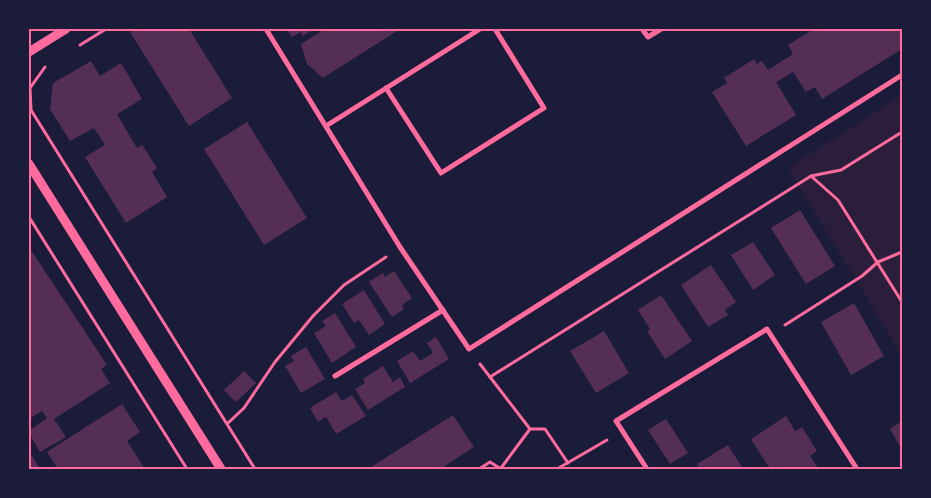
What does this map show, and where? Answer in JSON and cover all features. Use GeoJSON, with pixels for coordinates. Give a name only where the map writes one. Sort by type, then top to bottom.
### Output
{"type":"FeatureCollection","features":[{"type":"Feature","properties":{"kind":"street"},"geometry":{"type":"LineString","coordinates":[[29,52],[66,29]]}},
{"type":"Feature","properties":{"kind":"street"},"geometry":{"type":"LineString","coordinates":[[266,29],[400,247],[469,349],[902,75]]}},
{"type":"Feature","properties":{"kind":"street"},"geometry":{"type":"LineString","coordinates":[[326,126],[480,29]]}},
{"type":"Feature","properties":{"kind":"street"},"geometry":{"type":"LineString","coordinates":[[386,88],[441,173],[544,108],[495,29]]}},
{"type":"Feature","properties":{"kind":"street"},"geometry":{"type":"LineString","coordinates":[[642,29],[648,37],[661,29]]}},
{"type":"Feature","properties":{"kind":"street"},"geometry":{"type":"LineString","coordinates":[[29,164],[221,469]]}},
{"type":"Feature","properties":{"kind":"street"},"geometry":{"type":"LineString","coordinates":[[335,376],[443,310]]}},
{"type":"Feature","properties":{"kind":"street"},"geometry":{"type":"LineString","coordinates":[[647,469],[616,421],[768,329],[857,469]]}},
{"type":"Feature","properties":{"kind":"path"},"geometry":{"type":"LineString","coordinates":[[76,48],[106,29]]}},
{"type":"Feature","properties":{"kind":"path"},"geometry":{"type":"LineString","coordinates":[[52,62],[45,67],[30,88],[31,110],[255,469]]}},
{"type":"Feature","properties":{"kind":"path"},"geometry":{"type":"LineString","coordinates":[[490,377],[811,176],[841,170],[902,132]]}},
{"type":"Feature","properties":{"kind":"path"},"geometry":{"type":"LineString","coordinates":[[811,176],[838,200],[902,302]]}},
{"type":"Feature","properties":{"kind":"path"},"geometry":{"type":"LineString","coordinates":[[29,217],[187,469]]}},
{"type":"Feature","properties":{"kind":"path"},"geometry":{"type":"LineString","coordinates":[[227,423],[244,408],[274,362],[313,316],[344,285],[400,247]]}},
{"type":"Feature","properties":{"kind":"path"},"geometry":{"type":"LineString","coordinates":[[768,329],[783,326],[862,276],[878,262],[902,252]]}},
{"type":"Feature","properties":{"kind":"path"},"geometry":{"type":"LineString","coordinates":[[469,349],[530,429]]}},
{"type":"Feature","properties":{"kind":"path"},"geometry":{"type":"LineString","coordinates":[[558,469],[607,440],[616,421]]}},
{"type":"Feature","properties":{"kind":"path"},"geometry":{"type":"LineString","coordinates":[[530,429],[545,429],[568,463]]}},
{"type":"Feature","properties":{"kind":"path"},"geometry":{"type":"LineString","coordinates":[[479,469],[490,462],[501,469],[530,429]]}},
{"type":"Feature","properties":{"kind":"shaded area"},"geometry":{"type":"Polygon","coordinates":[[[902,95],[902,356],[788,168],[902,95]]]}},
{"type":"Feature","properties":{"kind":"building"},"geometry":{"type":"Polygon","coordinates":[[[135,29],[189,29],[232,98],[189,126],[130,32],[135,29]]]}},
{"type":"Feature","properties":{"kind":"building"},"geometry":{"type":"Polygon","coordinates":[[[286,29],[314,29],[303,36],[301,32],[292,37],[286,29]]]}},
{"type":"Feature","properties":{"kind":"building"},"geometry":{"type":"Polygon","coordinates":[[[325,29],[400,29],[323,78],[307,64],[301,44],[325,29]]]}},
{"type":"Feature","properties":{"kind":"building"},"geometry":{"type":"Polygon","coordinates":[[[814,29],[902,29],[902,49],[822,99],[815,87],[806,92],[793,72],[776,82],[796,115],[746,146],[712,92],[727,83],[724,78],[754,59],[757,64],[762,61],[768,70],[793,54],[788,45],[814,29]]]}},
{"type":"Feature","properties":{"kind":"building"},"geometry":{"type":"Polygon","coordinates":[[[91,61],[100,76],[121,63],[142,99],[117,114],[137,148],[142,145],[157,168],[152,172],[167,197],[126,223],[85,157],[105,145],[94,128],[70,141],[50,109],[53,83],[91,61]]]}},
{"type":"Feature","properties":{"kind":"building"},"geometry":{"type":"Polygon","coordinates":[[[247,122],[307,218],[264,245],[204,149],[247,122]]]}},
{"type":"Feature","properties":{"kind":"building"},"geometry":{"type":"Polygon","coordinates":[[[800,210],[835,266],[806,284],[771,228],[800,210]]]}},
{"type":"Feature","properties":{"kind":"building"},"geometry":{"type":"Polygon","coordinates":[[[753,242],[775,275],[753,290],[731,255],[753,242]]]}},
{"type":"Feature","properties":{"kind":"building"},"geometry":{"type":"Polygon","coordinates":[[[29,247],[107,365],[101,369],[110,383],[54,419],[66,437],[40,452],[29,433],[29,431],[47,418],[42,411],[29,419],[29,247]]]}},
{"type":"Feature","properties":{"kind":"building"},"geometry":{"type":"Polygon","coordinates":[[[711,265],[736,302],[725,310],[728,315],[708,327],[681,285],[711,265]]]}},
{"type":"Feature","properties":{"kind":"building"},"geometry":{"type":"Polygon","coordinates":[[[394,271],[412,298],[402,305],[404,309],[392,317],[369,282],[383,273],[385,277],[394,271]]]}},
{"type":"Feature","properties":{"kind":"building"},"geometry":{"type":"Polygon","coordinates":[[[364,290],[385,324],[369,335],[359,320],[354,323],[342,304],[364,290]]]}},
{"type":"Feature","properties":{"kind":"building"},"geometry":{"type":"Polygon","coordinates":[[[661,295],[692,341],[665,359],[647,331],[650,329],[638,310],[661,295]]]}},
{"type":"Feature","properties":{"kind":"building"},"geometry":{"type":"Polygon","coordinates":[[[854,303],[884,356],[851,375],[821,322],[854,303]]]}},
{"type":"Feature","properties":{"kind":"building"},"geometry":{"type":"Polygon","coordinates":[[[335,313],[356,347],[332,363],[314,333],[326,326],[322,321],[335,313]]]}},
{"type":"Feature","properties":{"kind":"building"},"geometry":{"type":"Polygon","coordinates":[[[604,331],[629,373],[596,393],[570,351],[604,331]]]}},
{"type":"Feature","properties":{"kind":"building"},"geometry":{"type":"Polygon","coordinates":[[[436,337],[449,359],[410,383],[397,361],[413,351],[420,361],[433,353],[427,343],[436,337]]]}},
{"type":"Feature","properties":{"kind":"building"},"geometry":{"type":"Polygon","coordinates":[[[306,347],[325,379],[301,393],[285,366],[294,361],[291,356],[306,347]]]}},
{"type":"Feature","properties":{"kind":"building"},"geometry":{"type":"Polygon","coordinates":[[[383,366],[393,382],[400,377],[405,387],[368,410],[355,389],[365,383],[363,379],[383,366]]]}},
{"type":"Feature","properties":{"kind":"building"},"geometry":{"type":"Polygon","coordinates":[[[244,371],[256,383],[236,402],[224,390],[244,371]]]}},
{"type":"Feature","properties":{"kind":"building"},"geometry":{"type":"Polygon","coordinates":[[[336,392],[342,401],[352,395],[366,416],[336,434],[326,417],[318,422],[310,408],[336,392]]]}},
{"type":"Feature","properties":{"kind":"building"},"geometry":{"type":"Polygon","coordinates":[[[122,404],[140,432],[127,441],[145,469],[58,469],[47,452],[122,404]]]}},
{"type":"Feature","properties":{"kind":"building"},"geometry":{"type":"Polygon","coordinates":[[[453,415],[474,447],[440,469],[368,469],[453,415]]]}},
{"type":"Feature","properties":{"kind":"building"},"geometry":{"type":"Polygon","coordinates":[[[786,416],[795,431],[802,427],[817,451],[810,456],[819,469],[770,469],[751,439],[786,416]]]}},
{"type":"Feature","properties":{"kind":"building"},"geometry":{"type":"Polygon","coordinates":[[[666,419],[688,453],[670,464],[648,430],[666,419]]]}},
{"type":"Feature","properties":{"kind":"building"},"geometry":{"type":"Polygon","coordinates":[[[902,421],[902,450],[890,429],[902,421]]]}},
{"type":"Feature","properties":{"kind":"building"},"geometry":{"type":"Polygon","coordinates":[[[728,445],[743,469],[700,469],[697,464],[728,445]]]}},
{"type":"Feature","properties":{"kind":"building"},"geometry":{"type":"Polygon","coordinates":[[[29,451],[40,469],[29,469],[29,451]]]}}]}
